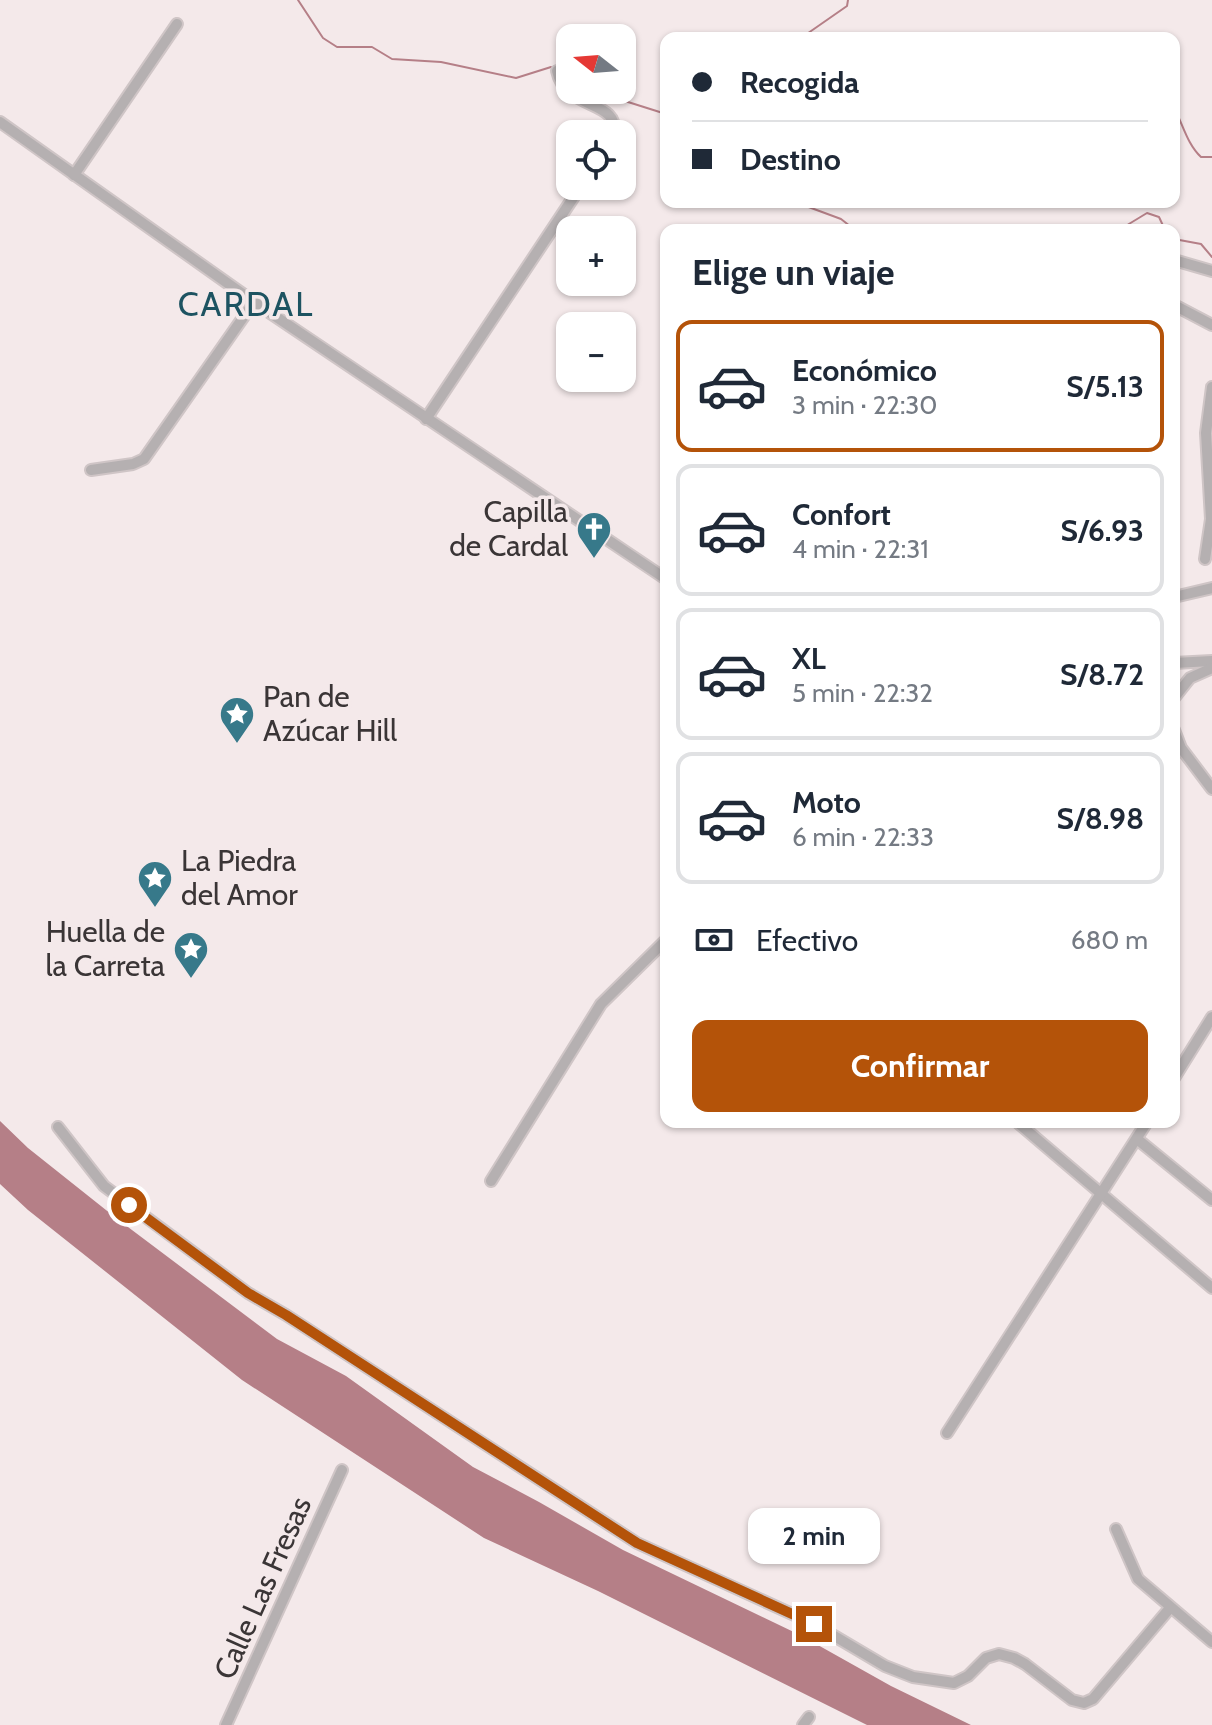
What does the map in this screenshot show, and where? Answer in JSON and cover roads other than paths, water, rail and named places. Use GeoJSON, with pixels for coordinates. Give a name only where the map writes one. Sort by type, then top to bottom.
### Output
{"type":"FeatureCollection","features":[{"type":"Feature","properties":{"kind":"street"},"geometry":{"type":"LineString","coordinates":[[74,175],[177,24]]}},
{"type":"Feature","properties":{"kind":"street"},"geometry":{"type":"LineString","coordinates":[[590,104],[610,113],[614,120]]}},
{"type":"Feature","properties":{"kind":"street"},"geometry":{"type":"LineString","coordinates":[[0,122],[254,302],[660,575]]}},
{"type":"Feature","properties":{"kind":"street"},"geometry":{"type":"LineString","coordinates":[[426,419],[572,200]]}},
{"type":"Feature","properties":{"kind":"street"},"geometry":{"type":"LineString","coordinates":[[1180,262],[1212,271]]}},
{"type":"Feature","properties":{"kind":"street"},"geometry":{"type":"LineString","coordinates":[[91,470],[133,464],[144,459],[254,302]]}},
{"type":"Feature","properties":{"kind":"street"},"geometry":{"type":"LineString","coordinates":[[1180,308],[1212,325]]}},
{"type":"Feature","properties":{"kind":"street"},"geometry":{"type":"LineString","coordinates":[[1205,559],[1212,519],[1206,433],[1212,387]]}},
{"type":"Feature","properties":{"kind":"street"},"geometry":{"type":"LineString","coordinates":[[1180,596],[1212,588]]}},
{"type":"Feature","properties":{"kind":"street"},"geometry":{"type":"LineString","coordinates":[[1180,663],[1212,661]]}},
{"type":"Feature","properties":{"kind":"street"},"geometry":{"type":"LineString","coordinates":[[1180,690],[1190,678],[1212,668]]}},
{"type":"Feature","properties":{"kind":"street"},"geometry":{"type":"LineString","coordinates":[[1180,745],[1212,789]]}},
{"type":"Feature","properties":{"kind":"street"},"geometry":{"type":"LineString","coordinates":[[491,1181],[601,1004],[660,946]]}},
{"type":"Feature","properties":{"kind":"street"},"geometry":{"type":"LineString","coordinates":[[1180,1068],[1212,1017]]}},
{"type":"Feature","properties":{"kind":"street"},"geometry":{"type":"LineString","coordinates":[[58,1127],[104,1186],[248,1293],[637,1543],[814,1624],[885,1666],[913,1677],[954,1683],[968,1676],[986,1658],[999,1654],[1014,1658],[1072,1700],[1084,1703],[1093,1699],[1170,1608]]}},
{"type":"Feature","properties":{"kind":"street"},"geometry":{"type":"LineString","coordinates":[[1024,1128],[1212,1288]]}},
{"type":"Feature","properties":{"kind":"street"},"geometry":{"type":"LineString","coordinates":[[947,1433],[1143,1128]]}},
{"type":"Feature","properties":{"kind":"street"},"geometry":{"type":"LineString","coordinates":[[1137,1139],[1212,1200]]}},
{"type":"Feature","properties":{"kind":"street","name":"Calle Las Fresas"},"geometry":{"type":"LineString","coordinates":[[226,1725],[342,1470]]}},
{"type":"Feature","properties":{"kind":"street"},"geometry":{"type":"LineString","coordinates":[[1116,1529],[1138,1579],[1212,1642]]}},
{"type":"Feature","properties":{"kind":"waterway"},"geometry":{"type":"LineString","coordinates":[[298,0],[323,38],[337,47],[372,47],[392,59],[441,62],[516,78],[551,67]]}},
{"type":"Feature","properties":{"kind":"waterway"},"geometry":{"type":"LineString","coordinates":[[810,32],[847,6],[848,0]]}},
{"type":"Feature","properties":{"kind":"waterway"},"geometry":{"type":"LineString","coordinates":[[634,104],[660,112]]}},
{"type":"Feature","properties":{"kind":"waterway"},"geometry":{"type":"LineString","coordinates":[[1180,121],[1196,152],[1201,157],[1212,157]]}},
{"type":"Feature","properties":{"kind":"waterway"},"geometry":{"type":"LineString","coordinates":[[811,208],[847,224]]}},
{"type":"Feature","properties":{"kind":"waterway"},"geometry":{"type":"LineString","coordinates":[[1129,224],[1147,213],[1159,217],[1162,224]]}},
{"type":"Feature","properties":{"kind":"waterway"},"geometry":{"type":"LineString","coordinates":[[1180,240],[1201,244],[1212,257]]}},
{"type":"Feature","properties":{"kind":"place","name":"Capilla de Cardal"},"geometry":{"type":"Point","coordinates":[594,560]}},
{"type":"Feature","properties":{"kind":"place","name":"Pan de Azúcar Hill"},"geometry":{"type":"Point","coordinates":[237,745]}},
{"type":"Feature","properties":{"kind":"place","name":"La Piedra del Amor"},"geometry":{"type":"Point","coordinates":[155,909]}},
{"type":"Feature","properties":{"kind":"place","name":"Huella de la Carreta"},"geometry":{"type":"Point","coordinates":[191,980]}},
{"type":"Feature","properties":{"kind":"district","name":"CARDAL"},"geometry":{"type":"Point","coordinates":[246,304]}}]}
